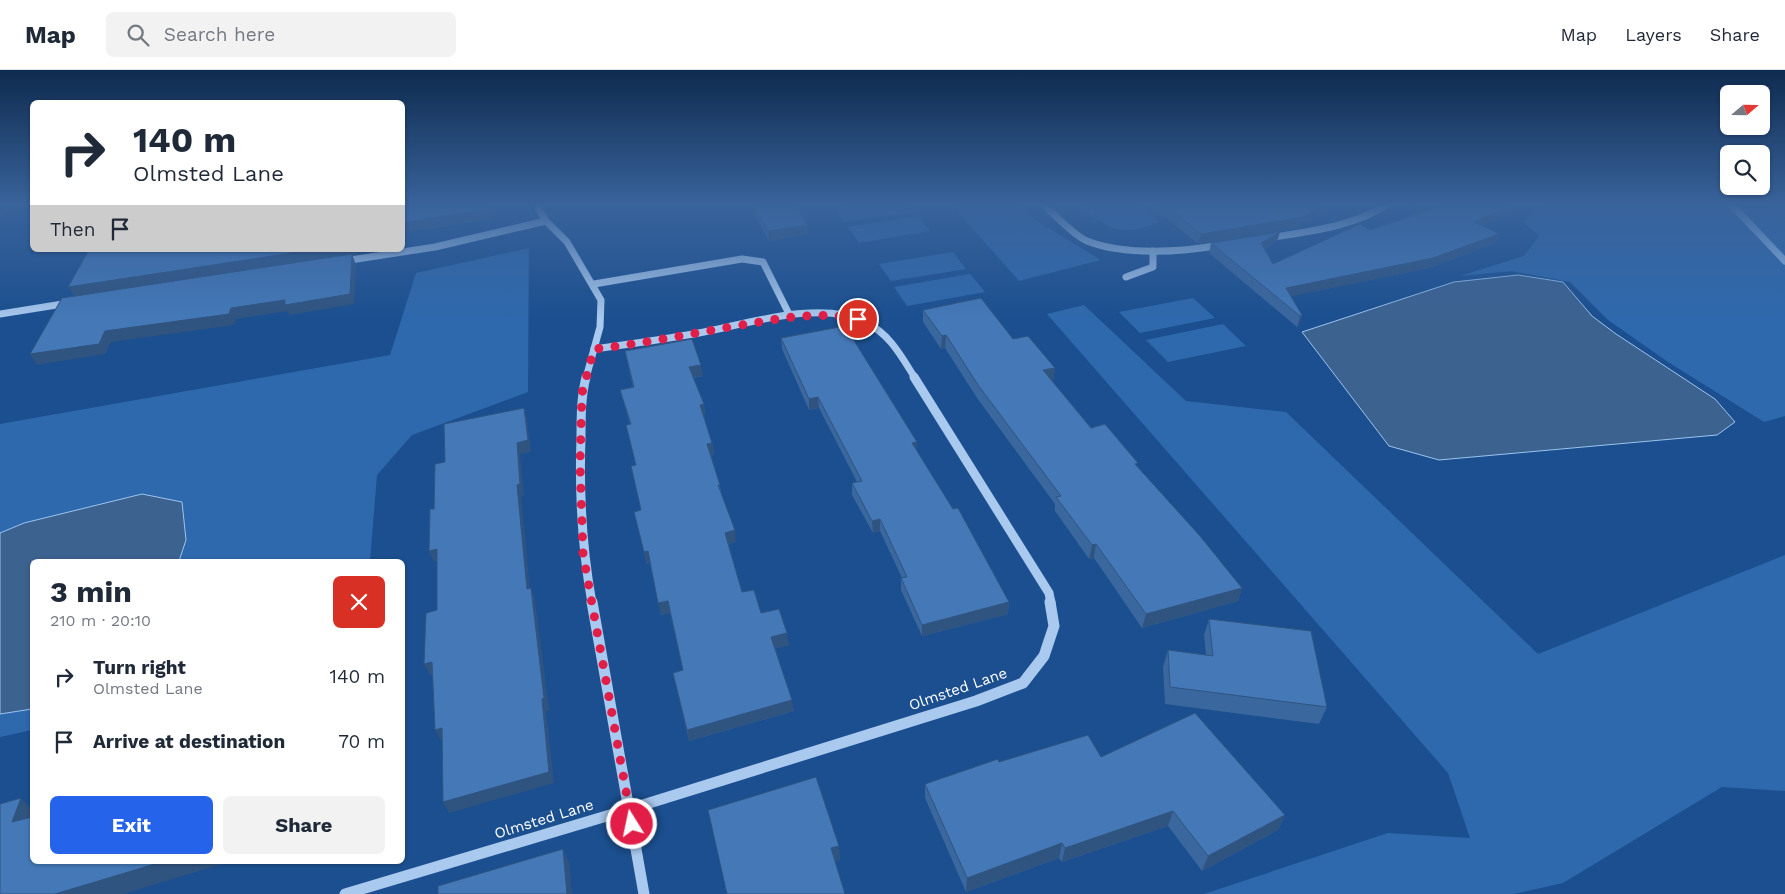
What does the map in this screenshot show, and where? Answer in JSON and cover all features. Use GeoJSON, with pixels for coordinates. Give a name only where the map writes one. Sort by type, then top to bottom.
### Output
{"type":"FeatureCollection","features":[{"type":"Feature","properties":{"kind":"street"},"geometry":{"type":"LineString","coordinates":[[405,252],[454,242]]}},
{"type":"Feature","properties":{"kind":"street"},"geometry":{"type":"LineString","coordinates":[[567,242],[594,284],[601,300],[600,327],[582,393],[580,463],[583,554],[644,894]]}},
{"type":"Feature","properties":{"kind":"street"},"geometry":{"type":"LineString","coordinates":[[1096,242],[1124,249],[1180,252],[1228,244]]}},
{"type":"Feature","properties":{"kind":"street"},"geometry":{"type":"LineString","coordinates":[[338,262],[403,252]]}},
{"type":"Feature","properties":{"kind":"street"},"geometry":{"type":"LineString","coordinates":[[594,284],[742,259],[763,262],[790,316]]}},
{"type":"Feature","properties":{"kind":"street"},"geometry":{"type":"LineString","coordinates":[[0,314],[77,302]]}},
{"type":"Feature","properties":{"kind":"street","name":"Olmsted Lane"},"geometry":{"type":"LineString","coordinates":[[345,894],[630,809],[976,701],[1023,683],[1044,656],[1054,626],[1049,593],[890,340],[875,327],[858,319],[836,314],[790,316],[643,343],[594,349]]}},
{"type":"Feature","properties":{"kind":"lane"},"geometry":{"type":"LineString","coordinates":[[1126,277],[1153,267],[1153,251]]}},
{"type":"Feature","properties":{"kind":"shaded area"},"geometry":{"type":"Polygon","coordinates":[[[985,242],[1072,242],[1101,260],[1019,281],[985,242]]]}},
{"type":"Feature","properties":{"kind":"shaded area"},"geometry":{"type":"Polygon","coordinates":[[[1534,242],[1785,242],[1785,416],[1764,422],[1668,362],[1608,320],[1570,282],[1512,271],[1460,276],[1524,256],[1534,242]]]}},
{"type":"Feature","properties":{"kind":"shaded area"},"geometry":{"type":"Polygon","coordinates":[[[529,248],[528,392],[412,435],[377,475],[370,559],[30,559],[30,730],[0,737],[0,424],[390,355],[416,273],[529,248]]]}},
{"type":"Feature","properties":{"kind":"shaded area"},"geometry":{"type":"Polygon","coordinates":[[[953,252],[966,269],[891,281],[879,264],[953,252]]]}},
{"type":"Feature","properties":{"kind":"shaded area"},"geometry":{"type":"Polygon","coordinates":[[[970,274],[985,292],[907,306],[894,287],[970,274]]]}},
{"type":"Feature","properties":{"kind":"shaded area"},"geometry":{"type":"Polygon","coordinates":[[[1518,275],[1563,282],[1592,316],[1715,399],[1735,422],[1717,435],[1439,460],[1389,446],[1302,332],[1454,282],[1518,275]]]}},
{"type":"Feature","properties":{"kind":"shaded area"},"geometry":{"type":"Polygon","coordinates":[[[1193,298],[1215,318],[1140,333],[1119,312],[1193,298]]]}},
{"type":"Feature","properties":{"kind":"shaded area"},"geometry":{"type":"Polygon","coordinates":[[[1084,305],[1186,401],[1286,412],[1538,654],[1785,555],[1785,791],[1722,787],[1563,883],[1514,894],[1204,894],[1388,833],[1470,838],[1448,773],[1047,314],[1084,305]]]}},
{"type":"Feature","properties":{"kind":"shaded area"},"geometry":{"type":"Polygon","coordinates":[[[1223,324],[1246,346],[1168,362],[1146,340],[1223,324]]]}},
{"type":"Feature","properties":{"kind":"shaded area"},"geometry":{"type":"Polygon","coordinates":[[[142,494],[182,502],[186,540],[180,559],[30,559],[30,709],[0,714],[0,533],[24,523],[142,494]]]}},
{"type":"Feature","properties":{"kind":"building"},"geometry":{"type":"Polygon","coordinates":[[[1262,242],[1273,264],[1320,242],[1476,242],[1433,258],[1286,288],[1302,315],[1300,316],[1211,243],[1262,242]]]}},
{"type":"Feature","properties":{"kind":"building"},"geometry":{"type":"Polygon","coordinates":[[[88,252],[299,252],[68,287],[88,252]]]}},
{"type":"Feature","properties":{"kind":"building"},"geometry":{"type":"Polygon","coordinates":[[[352,254],[350,294],[285,305],[285,300],[231,308],[229,314],[105,331],[99,344],[30,354],[62,298],[352,254]]]}},
{"type":"Feature","properties":{"kind":"building"},"geometry":{"type":"Polygon","coordinates":[[[981,298],[1013,339],[1028,336],[1055,368],[1043,370],[1091,428],[1105,424],[1138,463],[1135,464],[1200,536],[1242,588],[1146,614],[1096,544],[1092,545],[1056,497],[1061,496],[978,385],[946,335],[942,336],[923,310],[981,298]]]}},
{"type":"Feature","properties":{"kind":"building"},"geometry":{"type":"Polygon","coordinates":[[[845,326],[917,442],[912,443],[953,509],[958,508],[1009,602],[922,625],[901,578],[907,577],[880,519],[872,521],[852,483],[862,481],[818,397],[809,399],[781,338],[845,326]]]}},
{"type":"Feature","properties":{"kind":"building"},"geometry":{"type":"Polygon","coordinates":[[[692,339],[701,365],[689,367],[704,404],[700,405],[712,443],[707,444],[720,485],[718,485],[735,530],[725,533],[742,592],[754,590],[761,613],[779,609],[787,633],[771,637],[792,700],[687,730],[673,673],[683,670],[668,601],[658,603],[648,551],[644,552],[634,512],[641,510],[631,466],[636,465],[626,425],[631,424],[620,390],[634,387],[625,351],[692,339]]]}},
{"type":"Feature","properties":{"kind":"building"},"geometry":{"type":"Polygon","coordinates":[[[524,408],[528,440],[517,443],[520,484],[517,485],[527,589],[531,588],[544,698],[542,699],[549,772],[443,802],[442,728],[435,730],[432,662],[424,664],[426,613],[437,610],[437,549],[429,551],[430,509],[434,509],[435,464],[445,462],[444,424],[524,408]]]}},
{"type":"Feature","properties":{"kind":"building"},"geometry":{"type":"Polygon","coordinates":[[[1209,619],[1311,631],[1327,707],[1170,687],[1168,650],[1213,656],[1209,619]]]}},
{"type":"Feature","properties":{"kind":"building"},"geometry":{"type":"Polygon","coordinates":[[[1195,713],[1285,815],[1208,856],[1173,811],[1065,848],[1062,843],[967,878],[925,784],[998,759],[999,762],[1088,735],[1101,757],[1195,713]]]}},
{"type":"Feature","properties":{"kind":"building"},"geometry":{"type":"Polygon","coordinates":[[[816,777],[839,846],[831,848],[845,894],[727,894],[708,810],[816,777]]]}},
{"type":"Feature","properties":{"kind":"building"},"geometry":{"type":"Polygon","coordinates":[[[21,798],[12,822],[30,818],[30,864],[155,864],[55,894],[0,894],[0,804],[21,798]]]}},
{"type":"Feature","properties":{"kind":"building"},"geometry":{"type":"Polygon","coordinates":[[[563,849],[567,894],[438,894],[438,886],[563,849]]]}},
{"type":"Feature","properties":{"kind":"waterway"},"geometry":{"type":"LineString","coordinates":[[1767,242],[1785,261]]}},
{"type":"Feature","properties":{"kind":"route"},"geometry":{"type":"LineString","coordinates":[[632,824],[583,554],[580,463],[582,393],[594,349],[643,343],[800,315],[836,314],[858,319]]}}]}
